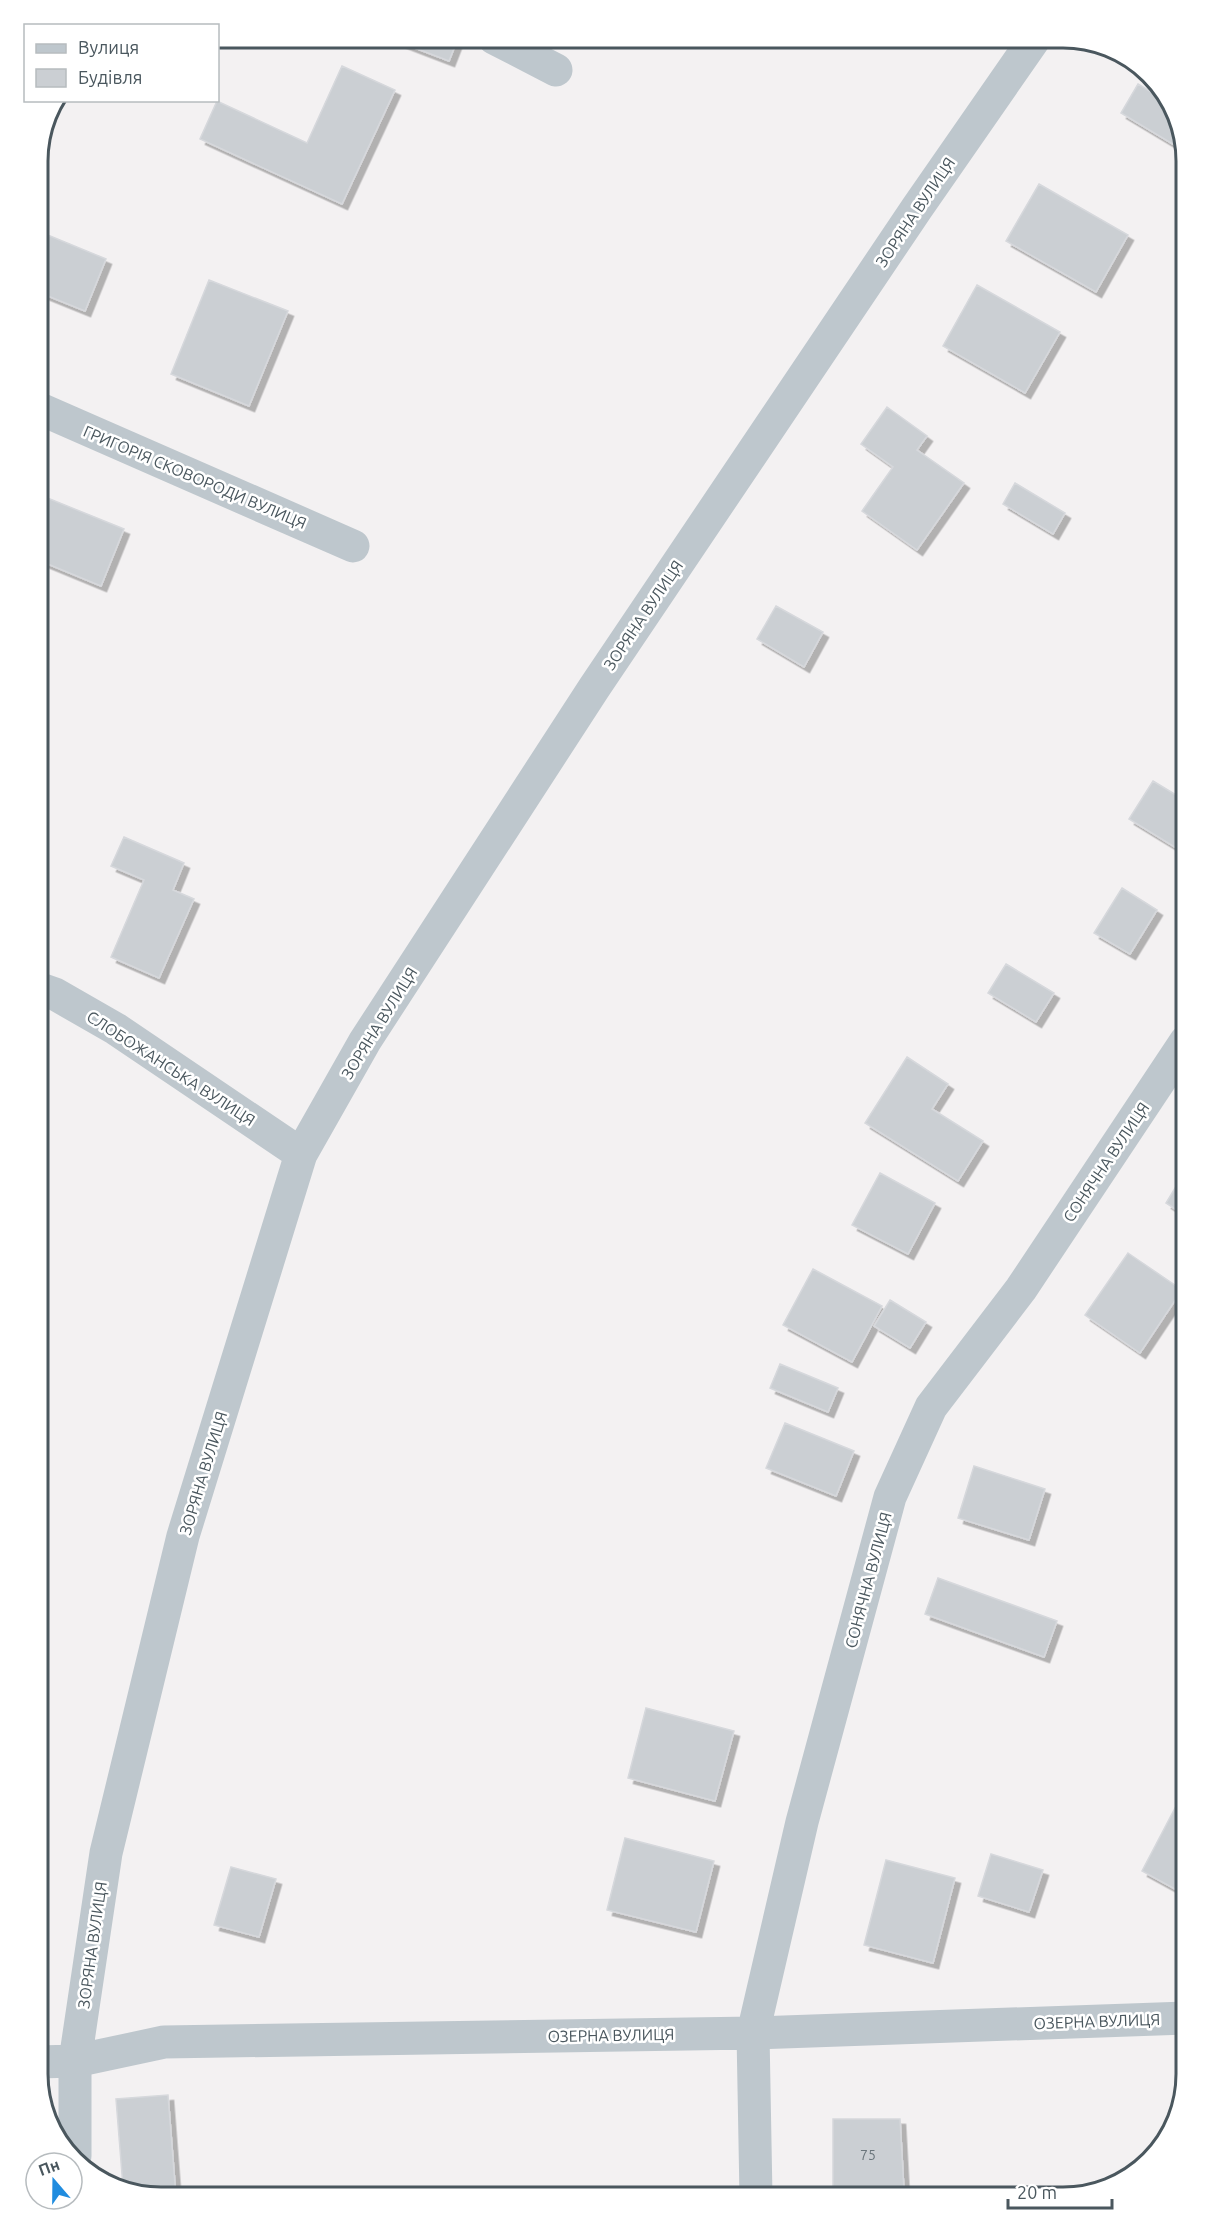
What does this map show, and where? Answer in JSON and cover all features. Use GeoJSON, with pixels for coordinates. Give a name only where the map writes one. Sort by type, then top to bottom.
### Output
{"type":"FeatureCollection","features":[{"type":"Feature","properties":{"kind":"street"},"geometry":{"type":"LineString","coordinates":[[513,48],[556,70]]}},
{"type":"Feature","properties":{"kind":"street","name":"ЗОРЯНА ВУЛИЦЯ"},"geometry":{"type":"LineString","coordinates":[[75,2147],[75,2061],[106,1853],[183,1536],[301,1154],[365,1041],[588,698],[917,208],[1028,48]]}},
{"type":"Feature","properties":{"kind":"street","name":"ГРИГОРІЯ СКОВОРОДИ ВУЛИЦЯ"},"geometry":{"type":"LineString","coordinates":[[48,412],[353,546]]}},
{"type":"Feature","properties":{"kind":"street","name":"СЛОБОЖАНСЬКА ВУЛИЦЯ"},"geometry":{"type":"LineString","coordinates":[[48,992],[117,1029],[301,1154]]}},
{"type":"Feature","properties":{"kind":"street","name":"СОНЯЧНА ВУЛИЦЯ"},"geometry":{"type":"LineString","coordinates":[[756,2187],[753,2033],[802,1822],[890,1497],[932,1407],[1021,1289],[1176,1056]]}},
{"type":"Feature","properties":{"kind":"street","name":"ОЗЕРНА ВУЛИЦЯ"},"geometry":{"type":"LineString","coordinates":[[48,2062],[75,2061],[164,2042],[753,2033],[1176,2018]]}},
{"type":"Feature","properties":{"kind":"building"},"geometry":{"type":"Polygon","coordinates":[[[415,48],[454,48],[449,61],[415,48]]]}},
{"type":"Feature","properties":{"kind":"building"},"geometry":{"type":"Polygon","coordinates":[[[342,66],[395,90],[342,204],[200,139],[217,102],[219,102],[307,143],[342,66]]]}},
{"type":"Feature","properties":{"kind":"building"},"geometry":{"type":"Polygon","coordinates":[[[1138,84],[1154,94],[1161,104],[1175,145],[1121,113],[1138,84]]]}},
{"type":"Feature","properties":{"kind":"building"},"geometry":{"type":"Polygon","coordinates":[[[1039,184],[1128,235],[1096,292],[1006,241],[1039,184]]]}},
{"type":"Feature","properties":{"kind":"building"},"geometry":{"type":"Polygon","coordinates":[[[48,235],[106,259],[85,311],[48,296],[48,235]]]}},
{"type":"Feature","properties":{"kind":"building"},"geometry":{"type":"Polygon","coordinates":[[[209,280],[288,311],[249,406],[171,374],[209,280]]]}},
{"type":"Feature","properties":{"kind":"building"},"geometry":{"type":"Polygon","coordinates":[[[977,285],[1060,332],[1025,393],[943,346],[977,285]]]}},
{"type":"Feature","properties":{"kind":"building"},"geometry":{"type":"Polygon","coordinates":[[[887,407],[927,436],[917,450],[964,483],[917,550],[862,511],[893,467],[861,444],[887,407]]]}},
{"type":"Feature","properties":{"kind":"building"},"geometry":{"type":"Polygon","coordinates":[[[1015,483],[1065,513],[1053,534],[1003,504],[1015,483]]]}},
{"type":"Feature","properties":{"kind":"building"},"geometry":{"type":"Polygon","coordinates":[[[48,498],[124,529],[101,586],[48,564],[48,498]]]}},
{"type":"Feature","properties":{"kind":"building"},"geometry":{"type":"Polygon","coordinates":[[[776,606],[823,632],[804,667],[757,639],[776,606]]]}},
{"type":"Feature","properties":{"kind":"building"},"geometry":{"type":"Polygon","coordinates":[[[1153,781],[1176,795],[1176,848],[1129,819],[1153,781]]]}},
{"type":"Feature","properties":{"kind":"building"},"geometry":{"type":"Polygon","coordinates":[[[124,837],[184,863],[173,890],[194,899],[159,978],[111,957],[144,880],[111,866],[124,837]]]}},
{"type":"Feature","properties":{"kind":"building"},"geometry":{"type":"Polygon","coordinates":[[[1122,888],[1157,910],[1130,954],[1094,933],[1122,888]]]}},
{"type":"Feature","properties":{"kind":"building"},"geometry":{"type":"Polygon","coordinates":[[[1006,964],[1054,993],[1036,1022],[988,993],[1006,964]]]}},
{"type":"Feature","properties":{"kind":"building"},"geometry":{"type":"Polygon","coordinates":[[[907,1057],[948,1084],[932,1109],[983,1141],[958,1181],[865,1123],[907,1057]]]}},
{"type":"Feature","properties":{"kind":"building"},"geometry":{"type":"Polygon","coordinates":[[[880,1173],[935,1203],[908,1254],[852,1225],[880,1173]]]}},
{"type":"Feature","properties":{"kind":"building"},"geometry":{"type":"Polygon","coordinates":[[[1176,1186],[1176,1210],[1166,1203],[1176,1186]]]}},
{"type":"Feature","properties":{"kind":"building"},"geometry":{"type":"Polygon","coordinates":[[[1128,1253],[1176,1286],[1176,1299],[1140,1353],[1085,1315],[1128,1253]]]}},
{"type":"Feature","properties":{"kind":"building"},"geometry":{"type":"Polygon","coordinates":[[[813,1269],[882,1306],[852,1362],[783,1325],[813,1269]]]}},
{"type":"Feature","properties":{"kind":"building"},"geometry":{"type":"Polygon","coordinates":[[[890,1300],[926,1322],[910,1348],[874,1326],[890,1300]]]}},
{"type":"Feature","properties":{"kind":"building"},"geometry":{"type":"Polygon","coordinates":[[[780,1364],[838,1388],[828,1412],[770,1388],[780,1364]]]}},
{"type":"Feature","properties":{"kind":"building"},"geometry":{"type":"Polygon","coordinates":[[[785,1423],[854,1451],[836,1496],[766,1468],[785,1423]]]}},
{"type":"Feature","properties":{"kind":"building"},"geometry":{"type":"Polygon","coordinates":[[[974,1466],[1045,1489],[1029,1540],[958,1518],[974,1466]]]}},
{"type":"Feature","properties":{"kind":"building"},"geometry":{"type":"Polygon","coordinates":[[[938,1578],[1057,1621],[1044,1657],[925,1614],[938,1578]]]}},
{"type":"Feature","properties":{"kind":"building"},"geometry":{"type":"Polygon","coordinates":[[[646,1708],[734,1731],[715,1801],[628,1778],[646,1708]]]}},
{"type":"Feature","properties":{"kind":"building"},"geometry":{"type":"Polygon","coordinates":[[[1176,1806],[1176,1890],[1142,1871],[1176,1806]]]}},
{"type":"Feature","properties":{"kind":"building"},"geometry":{"type":"Polygon","coordinates":[[[625,1838],[714,1861],[696,1932],[607,1910],[625,1838]]]}},
{"type":"Feature","properties":{"kind":"building"},"geometry":{"type":"Polygon","coordinates":[[[991,1854],[1043,1870],[1029,1912],[978,1896],[991,1854]]]}},
{"type":"Feature","properties":{"kind":"building"},"geometry":{"type":"Polygon","coordinates":[[[886,1860],[955,1878],[933,1963],[864,1945],[886,1860]]]}},
{"type":"Feature","properties":{"kind":"building"},"geometry":{"type":"Polygon","coordinates":[[[231,1867],[276,1879],[259,1937],[214,1925],[231,1867]]]}},
{"type":"Feature","properties":{"kind":"building"},"geometry":{"type":"Polygon","coordinates":[[[168,2095],[175,2187],[153,2187],[122,2180],[116,2099],[168,2095]]]}},
{"type":"Feature","properties":{"kind":"building"},"geometry":{"type":"Polygon","coordinates":[[[833,2119],[900,2119],[904,2187],[833,2187],[833,2119]]]}}]}
